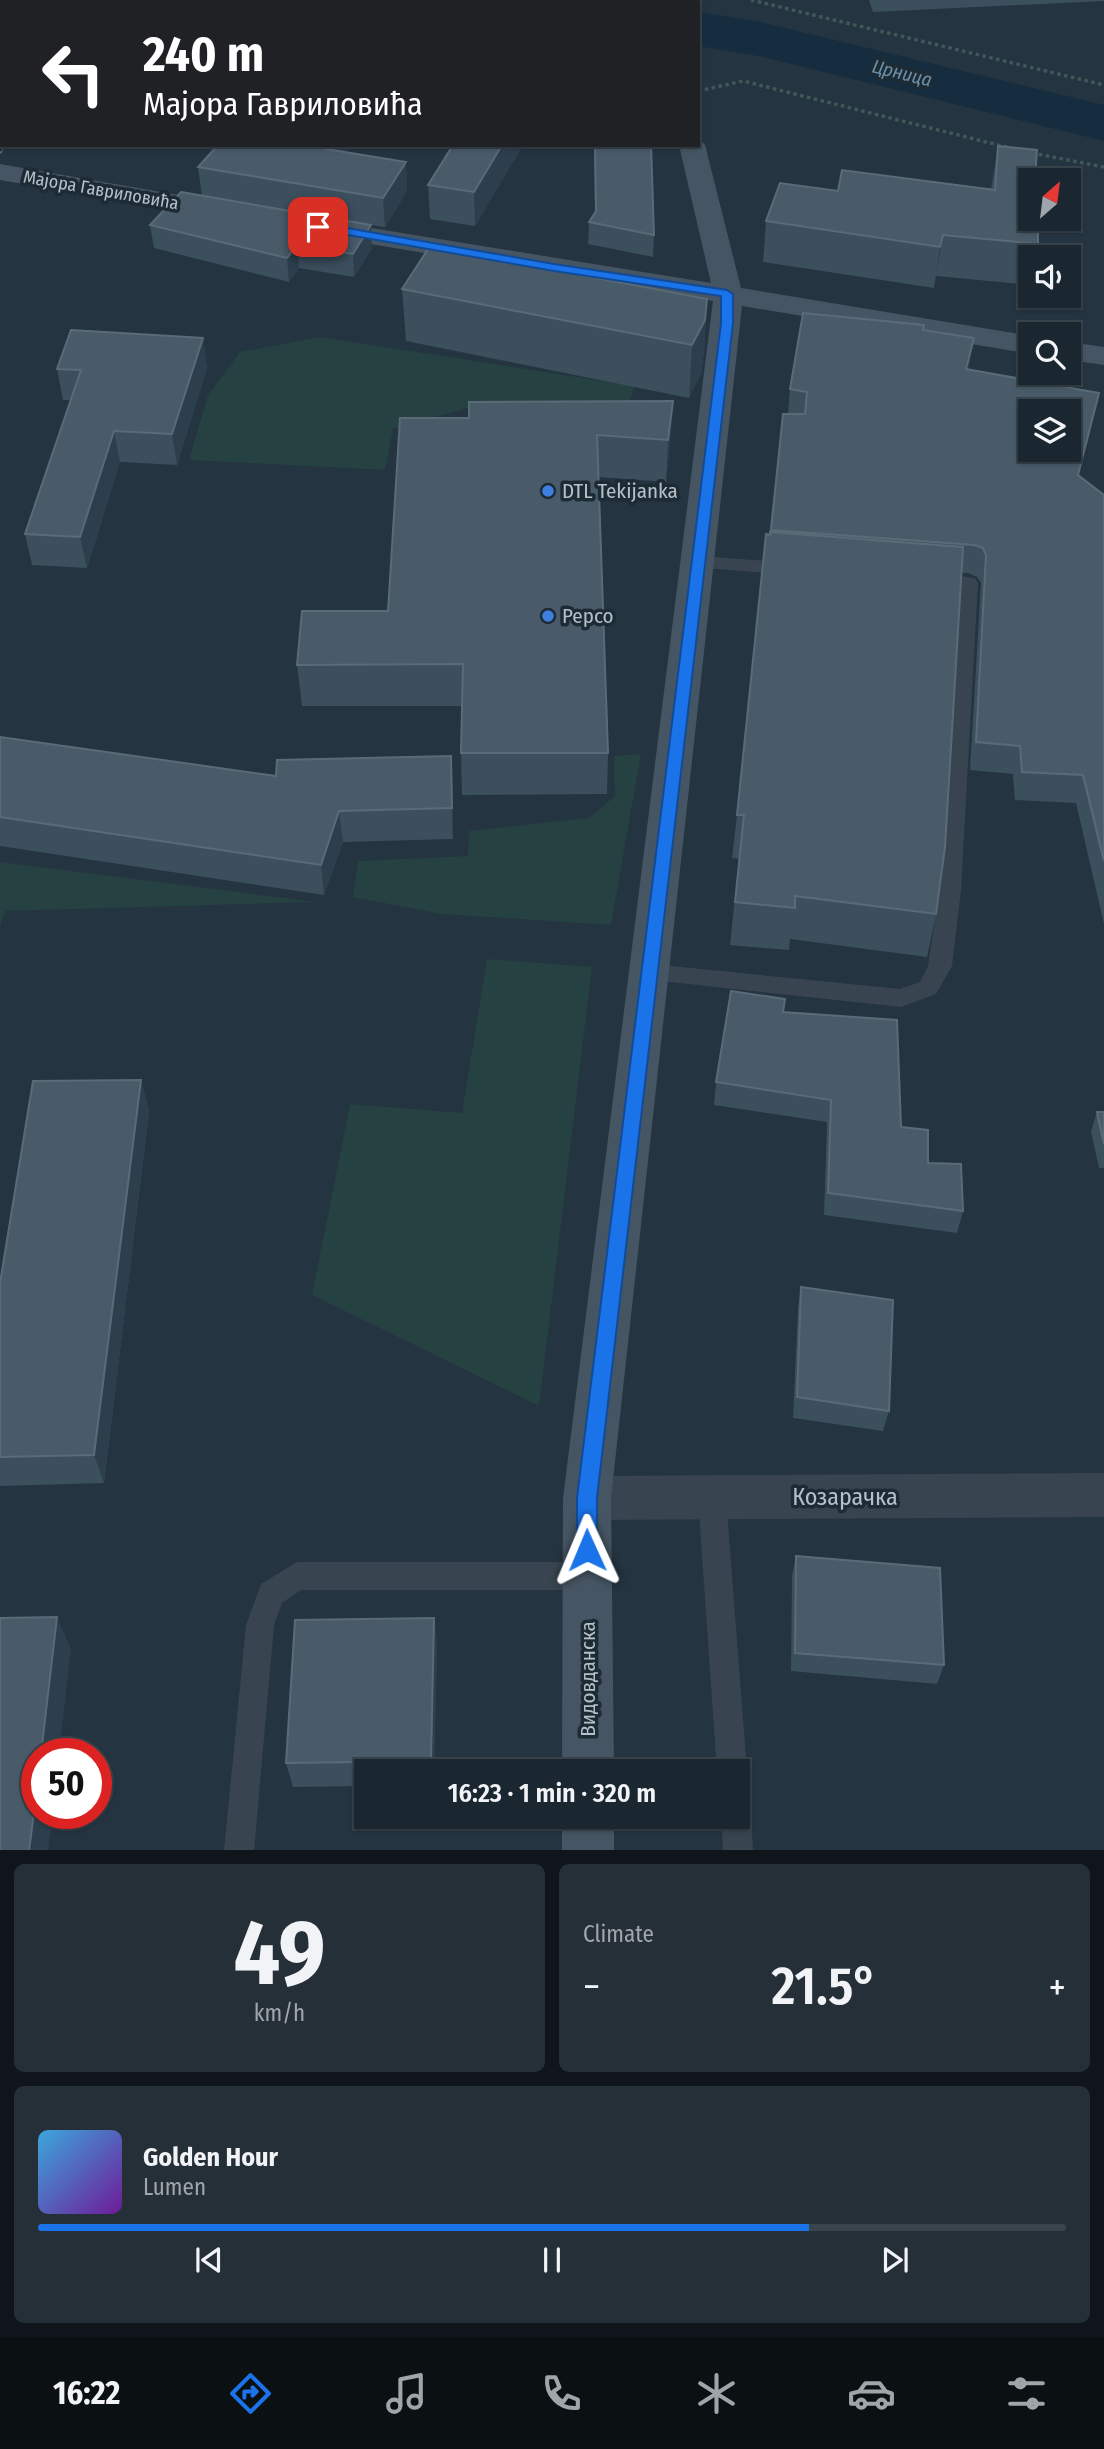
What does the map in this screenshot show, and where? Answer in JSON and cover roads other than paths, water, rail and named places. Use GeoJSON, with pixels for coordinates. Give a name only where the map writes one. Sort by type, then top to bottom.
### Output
{"type":"FeatureCollection","features":[{"type":"Feature","properties":{"kind":"main road","name":"Видовданска"},"geometry":{"type":"LineString","coordinates":[[588,1759],[587,1498],[727,323],[727,294],[692,147]]}},
{"type":"Feature","properties":{"kind":"main road","name":"Мајора Гавриловића"},"geometry":{"type":"LineString","coordinates":[[0,172],[247,215]]}},
{"type":"Feature","properties":{"kind":"main road"},"geometry":{"type":"LineString","coordinates":[[302,224],[554,268],[1018,343]]}},
{"type":"Feature","properties":{"kind":"main road"},"geometry":{"type":"LineString","coordinates":[[1081,353],[1104,356]]}},
{"type":"Feature","properties":{"kind":"main road"},"geometry":{"type":"LineString","coordinates":[[588,1829],[588,1850]]}},
{"type":"Feature","properties":{"kind":"street","name":"Козарачка"},"geometry":{"type":"LineString","coordinates":[[587,1498],[1104,1495]]}},
{"type":"Feature","properties":{"kind":"lane"},"geometry":{"type":"LineString","coordinates":[[699,562],[807,570]]}},
{"type":"Feature","properties":{"kind":"lane"},"geometry":{"type":"LineString","coordinates":[[651,973],[901,998],[928,988],[940,966],[950,890],[968,583],[915,579]]}},
{"type":"Feature","properties":{"kind":"lane"},"geometry":{"type":"LineString","coordinates":[[712,1498],[731,1759]]}},
{"type":"Feature","properties":{"kind":"lane"},"geometry":{"type":"LineString","coordinates":[[239,1850],[260,1625],[271,1594],[298,1576],[588,1576]]}},
{"type":"Feature","properties":{"kind":"lane"},"geometry":{"type":"LineString","coordinates":[[737,1829],[738,1850]]}},
{"type":"Feature","properties":{"kind":"waterway","name":"Црница"},"geometry":{"type":"LineString","coordinates":[[700,29],[760,39],[1104,123]]}},
{"type":"Feature","properties":{"kind":"railway"},"geometry":{"type":"LineString","coordinates":[[0,151],[1,147]]}},
{"type":"Feature","properties":{"kind":"place","name":"DTL Tekijanka"},"geometry":{"type":"Point","coordinates":[548,491]}},
{"type":"Feature","properties":{"kind":"place","name":"Pepco"},"geometry":{"type":"Point","coordinates":[548,616]}}]}
